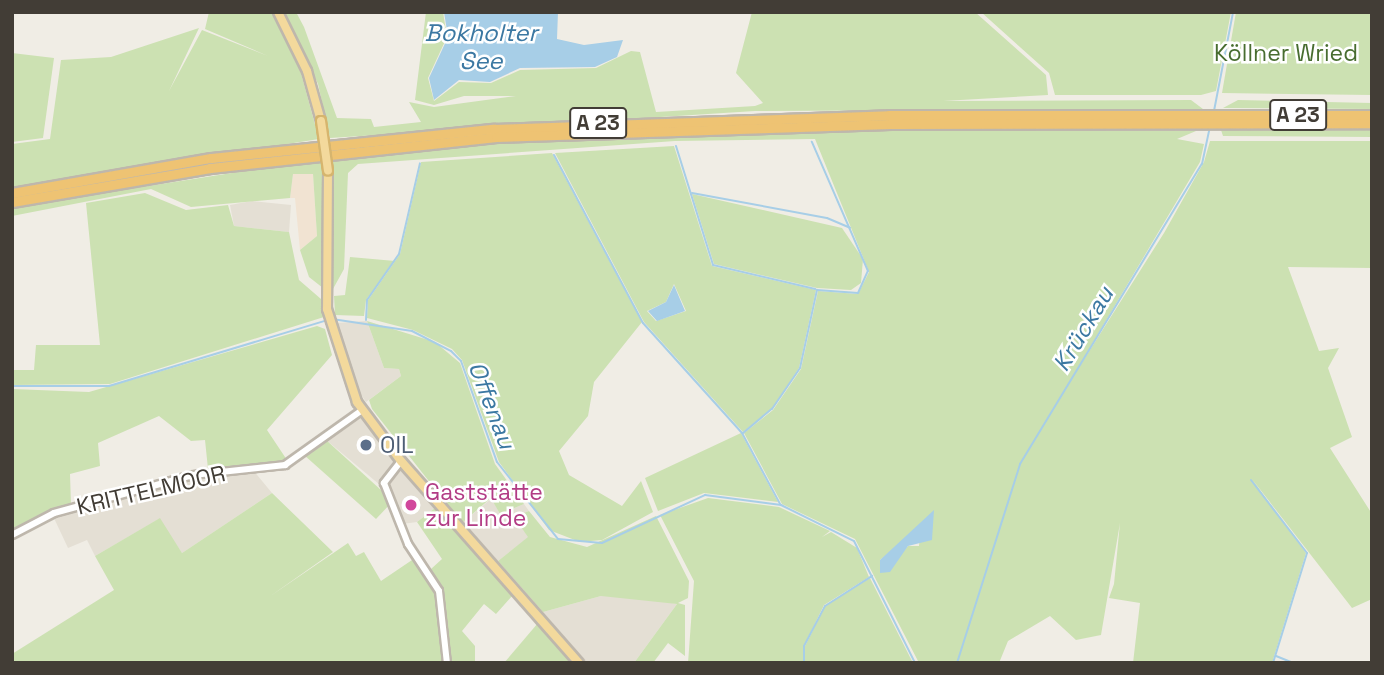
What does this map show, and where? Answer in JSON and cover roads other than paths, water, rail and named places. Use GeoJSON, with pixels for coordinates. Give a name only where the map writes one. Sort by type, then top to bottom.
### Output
{"type":"FeatureCollection","features":[{"type":"Feature","properties":{"kind":"highway","name":"A 23"},"geometry":{"type":"LineString","coordinates":[[12,202],[209,167],[496,137],[890,124],[1187,119],[1223,115],[1372,115]]}},
{"type":"Feature","properties":{"kind":"highway","name":"A 23"},"geometry":{"type":"LineString","coordinates":[[12,193],[211,158],[494,128],[755,117],[1187,119],[1232,123],[1372,123]]}},
{"type":"Feature","properties":{"kind":"main road"},"geometry":{"type":"LineString","coordinates":[[278,12],[307,71],[321,121],[328,171],[327,309],[330,325],[362,410],[401,461],[579,663]]}},
{"type":"Feature","properties":{"kind":"street","name":"KRITTELMOOR"},"geometry":{"type":"LineString","coordinates":[[12,535],[54,513],[193,475],[285,465],[362,410]]}},
{"type":"Feature","properties":{"kind":"street"},"geometry":{"type":"LineString","coordinates":[[401,461],[384,483],[408,544],[439,591],[447,663]]}},
{"type":"Feature","properties":{"kind":"water","name":"Bokholter See"},"geometry":{"type":"Polygon","coordinates":[[[444,12],[558,12],[557,39],[584,45],[623,40],[617,57],[595,67],[520,68],[490,82],[459,80],[434,100],[429,78],[448,37],[444,12]]]}},
{"type":"Feature","properties":{"kind":"water"},"geometry":{"type":"Polygon","coordinates":[[[674,285],[685,311],[657,321],[648,311],[666,302],[674,285]]]}},
{"type":"Feature","properties":{"kind":"water"},"geometry":{"type":"Polygon","coordinates":[[[934,510],[932,540],[908,546],[890,572],[880,573],[880,560],[934,510]]]}},
{"type":"Feature","properties":{"kind":"waterway","name":"Krückau"},"geometry":{"type":"LineString","coordinates":[[1214,111],[1233,12]]}},
{"type":"Feature","properties":{"kind":"waterway","name":"Krückau"},"geometry":{"type":"LineString","coordinates":[[957,663],[1020,464],[1202,164],[1210,126]]}},
{"type":"Feature","properties":{"kind":"waterway"},"geometry":{"type":"LineString","coordinates":[[743,433],[772,409],[800,368],[817,290],[858,293],[868,271],[812,142]]}},
{"type":"Feature","properties":{"kind":"waterway"},"geometry":{"type":"LineString","coordinates":[[676,146],[713,265],[815,289]]}},
{"type":"Feature","properties":{"kind":"waterway"},"geometry":{"type":"LineString","coordinates":[[554,155],[643,323],[742,433],[780,504]]}},
{"type":"Feature","properties":{"kind":"waterway"},"geometry":{"type":"LineString","coordinates":[[366,320],[367,300],[399,254],[420,163]]}},
{"type":"Feature","properties":{"kind":"waterway"},"geometry":{"type":"LineString","coordinates":[[692,193],[827,218],[850,228]]}},
{"type":"Feature","properties":{"kind":"waterway","name":"Offenau"},"geometry":{"type":"LineString","coordinates":[[332,319],[412,331],[451,351],[461,361],[497,462],[558,539],[602,543],[705,495],[781,505],[854,541],[915,663]]}},
{"type":"Feature","properties":{"kind":"waterway","name":"Offenau"},"geometry":{"type":"LineString","coordinates":[[12,386],[109,386],[327,320]]}},
{"type":"Feature","properties":{"kind":"waterway"},"geometry":{"type":"LineString","coordinates":[[1251,480],[1307,553],[1273,663]]}},
{"type":"Feature","properties":{"kind":"waterway"},"geometry":{"type":"LineString","coordinates":[[804,663],[804,646],[825,606],[872,576]]}},
{"type":"Feature","properties":{"kind":"waterway"},"geometry":{"type":"LineString","coordinates":[[1276,656],[1293,663]]}},
{"type":"Feature","properties":{"kind":"place","name":"OIL"},"geometry":{"type":"Point","coordinates":[366,445]}},
{"type":"Feature","properties":{"kind":"place","name":"Gaststätte zur Linde"},"geometry":{"type":"Point","coordinates":[411,505]}},
{"type":"Feature","properties":{"kind":"park label","name":"Köllner Wried"},"geometry":{"type":"Point","coordinates":[1286,53]}}]}
